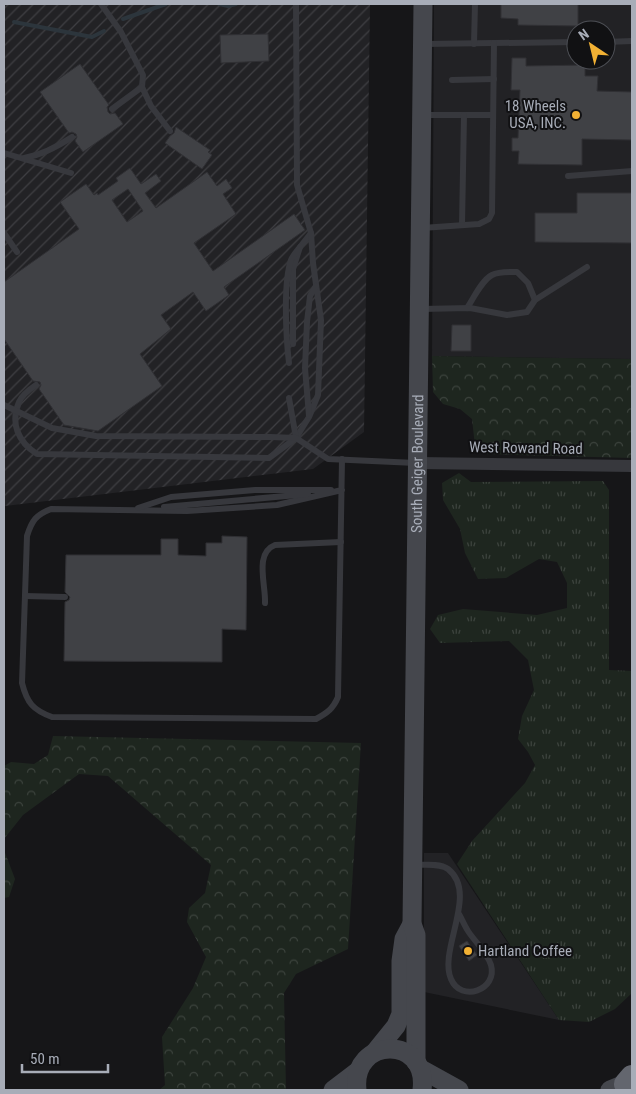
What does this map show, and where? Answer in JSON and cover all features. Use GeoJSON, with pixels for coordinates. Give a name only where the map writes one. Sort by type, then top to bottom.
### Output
{"type":"FeatureCollection","features":[{"type":"Feature","properties":{"kind":"street","name":"South Geiger Boulevard"},"geometry":{"type":"LineString","coordinates":[[422,1090],[424,1080],[419,1065],[416,935],[412,924],[423,4]]}},
{"type":"Feature","properties":{"kind":"street","name":"West Rowand Road"},"geometry":{"type":"LineString","coordinates":[[418,463],[632,466]]}},
{"type":"Feature","properties":{"kind":"street","name":"South Geiger Boulevard"},"geometry":{"type":"LineString","coordinates":[[333,1090],[358,1071],[363,1062],[375,1052],[396,1026],[401,1014],[402,999],[399,979],[400,961],[404,939],[412,924]]}},
{"type":"Feature","properties":{"kind":"street"},"geometry":{"type":"LineString","coordinates":[[375,1052],[382,1049],[394,1049],[405,1052],[419,1065],[458,1090]]}},
{"type":"Feature","properties":{"kind":"street"},"geometry":{"type":"LineString","coordinates":[[357,1090],[358,1071]]}},
{"type":"Feature","properties":{"kind":"lane"},"geometry":{"type":"LineString","coordinates":[[101,4],[121,32],[143,75],[142,87],[151,106],[170,131]]}},
{"type":"Feature","properties":{"kind":"lane"},"geometry":{"type":"LineString","coordinates":[[36,385],[19,401],[14,421],[21,441],[36,454],[269,458],[296,438],[309,417],[318,395],[320,320],[311,233],[297,185],[296,4]]}},
{"type":"Feature","properties":{"kind":"lane"},"geometry":{"type":"LineString","coordinates":[[474,44],[475,4]]}},
{"type":"Feature","properties":{"kind":"lane"},"geometry":{"type":"LineString","coordinates":[[616,42],[632,41]]}},
{"type":"Feature","properties":{"kind":"lane"},"geometry":{"type":"LineString","coordinates":[[422,44],[566,42]]}},
{"type":"Feature","properties":{"kind":"lane"},"geometry":{"type":"LineString","coordinates":[[421,228],[484,223],[492,213],[494,43]]}},
{"type":"Feature","properties":{"kind":"lane"},"geometry":{"type":"LineString","coordinates":[[452,80],[494,79]]}},
{"type":"Feature","properties":{"kind":"lane"},"geometry":{"type":"LineString","coordinates":[[112,109],[142,87]]}},
{"type":"Feature","properties":{"kind":"lane"},"geometry":{"type":"LineString","coordinates":[[422,115],[493,115]]}},
{"type":"Feature","properties":{"kind":"lane"},"geometry":{"type":"LineString","coordinates":[[462,225],[464,115]]}},
{"type":"Feature","properties":{"kind":"lane"},"geometry":{"type":"LineString","coordinates":[[20,158],[37,156],[72,137]]}},
{"type":"Feature","properties":{"kind":"lane"},"geometry":{"type":"LineString","coordinates":[[4,153],[71,173]]}},
{"type":"Feature","properties":{"kind":"lane"},"geometry":{"type":"LineString","coordinates":[[568,176],[632,171]]}},
{"type":"Feature","properties":{"kind":"lane"},"geometry":{"type":"LineString","coordinates":[[4,233],[17,252]]}},
{"type":"Feature","properties":{"kind":"lane"},"geometry":{"type":"LineString","coordinates":[[289,363],[286,344],[287,275],[292,258],[311,233]]}},
{"type":"Feature","properties":{"kind":"lane"},"geometry":{"type":"LineString","coordinates":[[293,344],[294,269],[300,248]]}},
{"type":"Feature","properties":{"kind":"lane"},"geometry":{"type":"LineString","coordinates":[[420,308],[468,308],[507,315],[527,312],[535,300],[586,267]]}},
{"type":"Feature","properties":{"kind":"lane"},"geometry":{"type":"LineString","coordinates":[[468,308],[484,282],[492,275],[504,272],[516,272],[528,284],[535,300]]}},
{"type":"Feature","properties":{"kind":"lane"},"geometry":{"type":"LineString","coordinates":[[309,417],[305,368],[307,322],[310,296],[317,285]]}},
{"type":"Feature","properties":{"kind":"lane"},"geometry":{"type":"LineString","coordinates":[[289,398],[296,438]]}},
{"type":"Feature","properties":{"kind":"lane"},"geometry":{"type":"LineString","coordinates":[[4,405],[52,428],[96,436],[296,438],[328,458],[418,463]]}},
{"type":"Feature","properties":{"kind":"lane"},"geometry":{"type":"LineString","coordinates":[[342,459],[342,490],[338,697],[334,706],[327,713],[316,719],[52,717],[32,706],[26,696],[22,683],[27,536],[31,524],[40,514],[51,509],[187,511],[277,505],[342,490]]}},
{"type":"Feature","properties":{"kind":"lane"},"geometry":{"type":"LineString","coordinates":[[132,510],[171,496],[255,490],[342,490]]}},
{"type":"Feature","properties":{"kind":"lane"},"geometry":{"type":"LineString","coordinates":[[265,603],[266,591],[262,576],[264,554],[270,547],[275,544],[341,542]]}},
{"type":"Feature","properties":{"kind":"lane"},"geometry":{"type":"LineString","coordinates":[[25,596],[65,597]]}},
{"type":"Feature","properties":{"kind":"lane"},"geometry":{"type":"LineString","coordinates":[[413,865],[436,865],[448,868],[457,881],[459,914],[448,964],[450,979],[457,988],[468,992],[479,991],[489,982],[492,970],[490,961],[467,930],[459,914]]}},
{"type":"Feature","properties":{"kind":"shaded area"},"geometry":{"type":"Polygon","coordinates":[[[4,4],[370,4],[364,432],[313,469],[5,506],[4,536],[4,4]]]}},
{"type":"Feature","properties":{"kind":"shaded area"},"geometry":{"type":"Polygon","coordinates":[[[434,4],[632,4],[632,359],[432,356],[434,4]]]}},
{"type":"Feature","properties":{"kind":"shaded area"},"geometry":{"type":"Polygon","coordinates":[[[424,853],[448,853],[559,1020],[424,992],[424,853]]]}},
{"type":"Feature","properties":{"kind":"green space"},"geometry":{"type":"Polygon","coordinates":[[[432,356],[632,359],[632,458],[485,454],[475,446],[472,419],[460,409],[443,404],[433,392],[432,356]]]}},
{"type":"Feature","properties":{"kind":"green space"},"geometry":{"type":"Polygon","coordinates":[[[459,473],[471,482],[603,481],[609,490],[609,670],[632,671],[632,993],[615,1009],[589,1022],[559,1020],[457,864],[472,841],[525,783],[535,765],[518,739],[522,716],[534,690],[528,660],[509,641],[440,643],[430,629],[438,615],[463,609],[537,615],[567,608],[567,583],[557,562],[539,559],[506,578],[478,579],[465,553],[460,529],[443,500],[442,483],[459,473]]]}},
{"type":"Feature","properties":{"kind":"green space"},"geometry":{"type":"Polygon","coordinates":[[[53,736],[361,743],[348,949],[296,974],[284,993],[286,1089],[159,1090],[165,1085],[162,1037],[193,988],[206,957],[187,922],[189,908],[205,893],[211,865],[108,776],[79,774],[23,815],[4,839],[4,766],[11,762],[34,764],[48,755],[53,736]]]}},
{"type":"Feature","properties":{"kind":"green space"},"geometry":{"type":"Polygon","coordinates":[[[4,850],[15,879],[9,897],[4,898],[4,850]]]}},
{"type":"Feature","properties":{"kind":"building"},"geometry":{"type":"Polygon","coordinates":[[[501,4],[578,4],[578,20],[566,20],[566,26],[518,25],[518,19],[501,18],[501,4]]]}},
{"type":"Feature","properties":{"kind":"building"},"geometry":{"type":"Polygon","coordinates":[[[268,34],[269,61],[221,63],[220,35],[268,34]]]}},
{"type":"Feature","properties":{"kind":"building","name":"18 Wheels USA, INC."},"geometry":{"type":"Polygon","coordinates":[[[512,58],[526,58],[526,66],[566,65],[566,70],[585,70],[585,76],[598,76],[597,91],[632,92],[632,140],[582,139],[582,165],[518,164],[519,151],[512,151],[512,138],[518,138],[520,90],[511,90],[512,58]]]}},
{"type":"Feature","properties":{"kind":"building"},"geometry":{"type":"Polygon","coordinates":[[[80,64],[109,105],[107,107],[108,112],[110,114],[115,113],[123,124],[83,152],[75,141],[76,134],[69,133],[40,92],[80,64]]]}},
{"type":"Feature","properties":{"kind":"building"},"geometry":{"type":"Polygon","coordinates":[[[176,127],[210,150],[208,152],[212,155],[202,169],[165,143],[174,133],[176,127]]]}},
{"type":"Feature","properties":{"kind":"building"},"geometry":{"type":"Polygon","coordinates":[[[130,168],[141,184],[156,174],[161,181],[145,193],[156,208],[207,172],[217,186],[226,179],[232,188],[223,194],[236,214],[194,243],[213,271],[294,214],[305,230],[224,287],[229,295],[206,311],[193,292],[161,315],[171,329],[140,354],[162,386],[98,431],[64,425],[39,389],[40,382],[33,381],[4,339],[4,282],[79,229],[60,202],[86,184],[94,195],[97,193],[98,195],[118,181],[116,178],[130,168]],[[128,189],[112,200],[127,222],[143,211],[128,189]]]}},
{"type":"Feature","properties":{"kind":"building"},"geometry":{"type":"Polygon","coordinates":[[[577,193],[632,193],[632,243],[535,242],[535,213],[577,213],[577,193]]]}},
{"type":"Feature","properties":{"kind":"building"},"geometry":{"type":"Polygon","coordinates":[[[452,325],[471,325],[471,351],[451,351],[452,325]]]}},
{"type":"Feature","properties":{"kind":"building"},"geometry":{"type":"Polygon","coordinates":[[[222,536],[247,537],[246,630],[222,629],[222,662],[64,661],[65,602],[70,597],[65,592],[66,555],[161,555],[161,539],[178,539],[178,555],[206,556],[206,543],[222,543],[222,536]]]}},
{"type":"Feature","properties":{"kind":"building","name":"Hartland Coffee"},"geometry":{"type":"Polygon","coordinates":[[[467,941],[477,955],[469,961],[459,946],[467,941]]]}},
{"type":"Feature","properties":{"kind":"waterway"},"geometry":{"type":"LineString","coordinates":[[123,19],[166,4]]}},
{"type":"Feature","properties":{"kind":"waterway"},"geometry":{"type":"LineString","coordinates":[[219,4],[228,6],[236,4]]}},
{"type":"Feature","properties":{"kind":"waterway"},"geometry":{"type":"LineString","coordinates":[[14,22],[92,37],[104,31]]}},
{"type":"Feature","properties":{"kind":"place","name":"18 Wheels USA, INC."},"geometry":{"type":"Point","coordinates":[576,115]}},
{"type":"Feature","properties":{"kind":"place","name":"Hartland Coffee"},"geometry":{"type":"Point","coordinates":[468,951]}}]}
